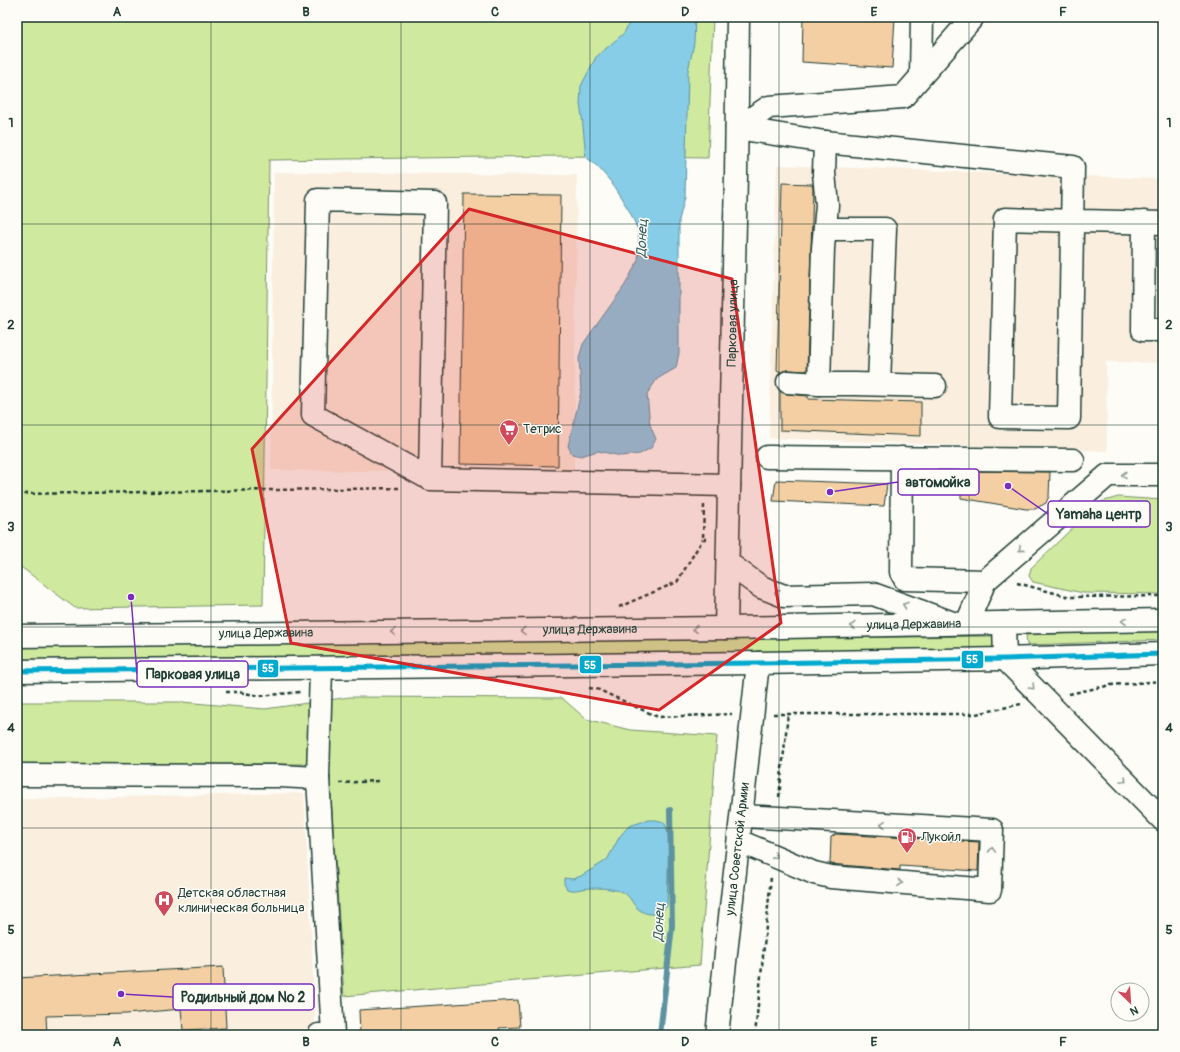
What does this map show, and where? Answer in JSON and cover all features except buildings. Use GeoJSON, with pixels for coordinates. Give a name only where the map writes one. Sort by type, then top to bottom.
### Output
{"type":"FeatureCollection","features":[{"type":"Feature","properties":{"kind":"main road","name":"Парковая улица"},"geometry":{"type":"LineString","coordinates":[[726,628],[738,17]]}},
{"type":"Feature","properties":{"kind":"main road"},"geometry":{"type":"LineString","coordinates":[[921,76],[922,17]]}},
{"type":"Feature","properties":{"kind":"main road"},"geometry":{"type":"LineString","coordinates":[[737,128],[769,107],[903,97],[973,17]]}},
{"type":"Feature","properties":{"kind":"main road"},"geometry":{"type":"LineString","coordinates":[[737,128],[826,142],[1073,167],[1072,221],[1069,418],[1000,416],[1005,219],[1072,221],[1154,222],[1143,330],[1163,330]]}},
{"type":"Feature","properties":{"kind":"main road"},"geometry":{"type":"LineString","coordinates":[[819,384],[827,205],[824,173],[826,142]]}},
{"type":"Feature","properties":{"kind":"main road"},"geometry":{"type":"LineString","coordinates":[[430,479],[435,203],[318,200],[313,415],[430,479],[729,485]]}},
{"type":"Feature","properties":{"kind":"main road"},"geometry":{"type":"LineString","coordinates":[[825,229],[885,229],[879,384]]}},
{"type":"Feature","properties":{"kind":"main road"},"geometry":{"type":"LineString","coordinates":[[788,382],[935,386]]}},
{"type":"Feature","properties":{"kind":"main road"},"geometry":{"type":"LineString","coordinates":[[767,456],[1073,460]]}},
{"type":"Feature","properties":{"kind":"main road"},"geometry":{"type":"LineString","coordinates":[[902,458],[901,572],[905,579],[988,578]]}},
{"type":"Feature","properties":{"kind":"main road"},"geometry":{"type":"LineString","coordinates":[[728,563],[761,587],[784,596],[873,594],[961,624],[988,578],[1108,475],[1163,475]]}},
{"type":"Feature","properties":{"kind":"main road","name":"улица Державина"},"geometry":{"type":"LineString","coordinates":[[17,636],[726,628],[1163,620]]}},
{"type":"Feature","properties":{"kind":"main road"},"geometry":{"type":"LineString","coordinates":[[1004,623],[1005,659],[1163,820]]}},
{"type":"Feature","properties":{"kind":"main road"},"geometry":{"type":"LineString","coordinates":[[17,672],[758,663],[1005,659],[1163,654]]}},
{"type":"Feature","properties":{"kind":"main road","name":"улица Советской Армии"},"geometry":{"type":"LineString","coordinates":[[717,1035],[758,663]]}},
{"type":"Feature","properties":{"kind":"main road"},"geometry":{"type":"LineString","coordinates":[[319,1035],[333,1034],[318,778],[321,668]]}},
{"type":"Feature","properties":{"kind":"main road"},"geometry":{"type":"LineString","coordinates":[[17,775],[279,776],[318,778]]}},
{"type":"Feature","properties":{"kind":"main road"},"geometry":{"type":"LineString","coordinates":[[739,841],[814,873],[831,877],[990,890],[992,830],[742,816]]}},
{"type":"Feature","properties":{"kind":"path"},"geometry":{"type":"LineString","coordinates":[[17,494],[400,488]]}},
{"type":"Feature","properties":{"kind":"path"},"geometry":{"type":"LineString","coordinates":[[612,610],[677,582],[702,539],[704,504]]}},
{"type":"Feature","properties":{"kind":"path"},"geometry":{"type":"LineString","coordinates":[[702,539],[728,538]]}},
{"type":"Feature","properties":{"kind":"path"},"geometry":{"type":"LineString","coordinates":[[988,578],[1070,597],[1163,596]]}},
{"type":"Feature","properties":{"kind":"path"},"geometry":{"type":"LineString","coordinates":[[582,687],[597,689],[658,717],[753,714],[976,714],[1111,685],[1163,681]]}},
{"type":"Feature","properties":{"kind":"highlighted area"},"geometry":{"type":"Polygon","coordinates":[[[469,209],[732,279],[781,623],[659,710],[291,643],[252,449],[469,209]]]}},
{"type":"Feature","properties":{"kind":"shaded area"},"geometry":{"type":"Polygon","coordinates":[[[777,165],[1163,179],[1163,363],[1106,362],[1107,451],[769,438],[777,165]]]}},
{"type":"Feature","properties":{"kind":"shaded area"},"geometry":{"type":"Polygon","coordinates":[[[274,172],[577,175],[574,473],[271,470],[274,172]]]}},
{"type":"Feature","properties":{"kind":"shaded area","name":"Детская областная клиническая больница"},"geometry":{"type":"Polygon","coordinates":[[[304,793],[316,1035],[17,1035],[17,799],[304,793]]]}},
{"type":"Feature","properties":{"kind":"green space"},"geometry":{"type":"Polygon","coordinates":[[[17,17],[713,17],[708,158],[564,156],[269,160],[263,605],[75,608],[17,564],[17,17]]]}},
{"type":"Feature","properties":{"kind":"green space"},"geometry":{"type":"Polygon","coordinates":[[[1118,497],[1163,500],[1163,594],[1083,593],[1033,582],[1029,576],[1031,568],[1091,510],[1101,502],[1118,497]]]}},
{"type":"Feature","properties":{"kind":"green space"},"geometry":{"type":"Polygon","coordinates":[[[1163,630],[1163,640],[1027,645],[1026,635],[1163,630]]]}},
{"type":"Feature","properties":{"kind":"green space"},"geometry":{"type":"Polygon","coordinates":[[[994,636],[994,650],[17,661],[17,647],[994,636]]]}},
{"type":"Feature","properties":{"kind":"green space"},"geometry":{"type":"Polygon","coordinates":[[[350,697],[562,698],[586,719],[630,730],[717,736],[700,965],[344,996],[329,764],[17,764],[17,702],[182,702],[265,709],[350,697]]]}},
{"type":"Feature","properties":{"kind":"water"},"geometry":{"type":"Polygon","coordinates":[[[629,17],[695,17],[694,43],[688,71],[685,197],[679,220],[679,353],[676,368],[657,379],[647,394],[650,425],[656,439],[651,448],[640,454],[621,456],[598,451],[581,456],[572,454],[568,446],[581,392],[579,358],[583,344],[625,285],[638,260],[639,245],[638,230],[630,212],[611,182],[598,167],[586,157],[580,105],[581,86],[596,57],[624,33],[628,25],[629,17]]]}},
{"type":"Feature","properties":{"kind":"water"},"geometry":{"type":"Polygon","coordinates":[[[648,820],[664,822],[669,838],[667,906],[664,910],[656,914],[644,913],[637,908],[627,895],[614,890],[597,888],[574,890],[567,889],[564,884],[564,878],[573,879],[581,876],[607,860],[620,836],[629,826],[648,820]]]}},
{"type":"Feature","properties":{"kind":"waterway","name":"Донец"},"geometry":{"type":"LineString","coordinates":[[660,1035],[672,926],[670,810]]}},
{"type":"Feature","properties":{"kind":"transit line","name":"55"},"geometry":{"type":"LineString","coordinates":[[17,671],[758,663],[1005,659],[1163,654]]}},
{"type":"Feature","properties":{"kind":"place","name":"Тетрис"},"geometry":{"type":"Point","coordinates":[509,446]}},
{"type":"Feature","properties":{"kind":"place","name":"Yamaha центр"},"geometry":{"type":"Point","coordinates":[1008,486]}},
{"type":"Feature","properties":{"kind":"place","name":"автомойка"},"geometry":{"type":"Point","coordinates":[830,492]}},
{"type":"Feature","properties":{"kind":"place","name":"Парковая улица"},"geometry":{"type":"Point","coordinates":[131,597]}},
{"type":"Feature","properties":{"kind":"place","name":"Лукойл"},"geometry":{"type":"Point","coordinates":[907,854]}},
{"type":"Feature","properties":{"kind":"place","name":"Детская областная клиническая больница"},"geometry":{"type":"Point","coordinates":[164,917]}},
{"type":"Feature","properties":{"kind":"place","name":"Родильный дом № 2"},"geometry":{"type":"Point","coordinates":[121,994]}}]}
